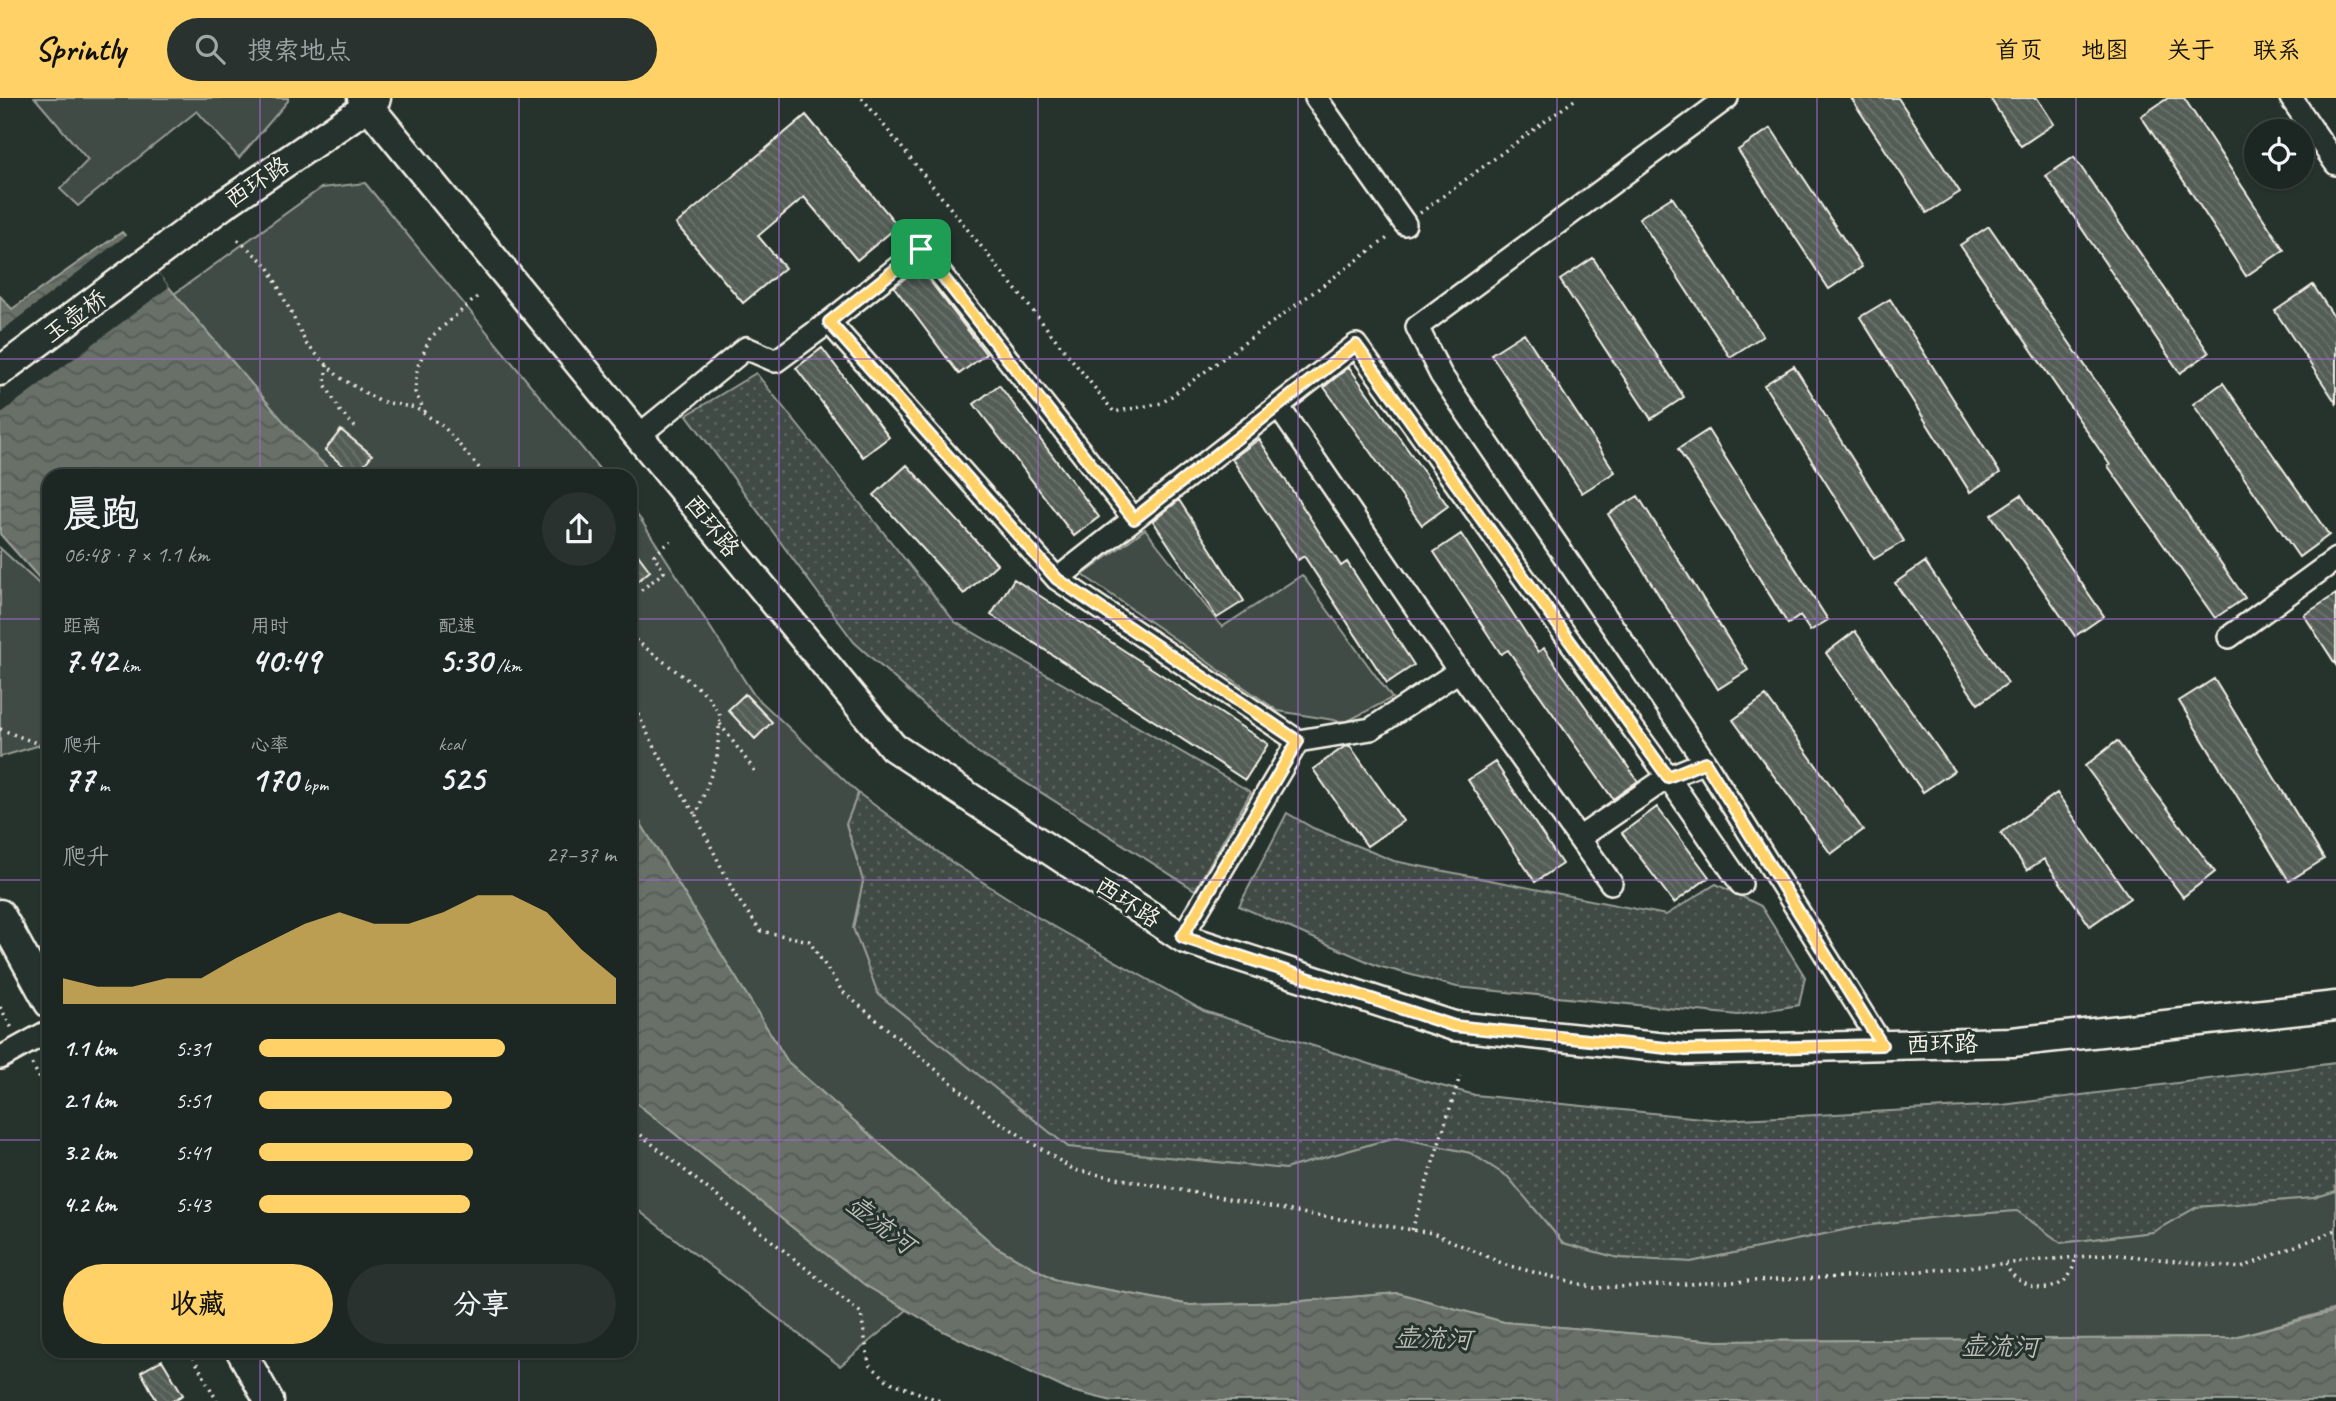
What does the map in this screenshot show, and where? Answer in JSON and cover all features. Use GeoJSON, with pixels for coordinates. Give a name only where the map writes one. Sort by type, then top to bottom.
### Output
{"type":"FeatureCollection","features":[{"type":"Feature","properties":{"kind":"main road","name":"西环路"},"geometry":{"type":"LineString","coordinates":[[149,261],[369,101],[638,436],[893,747],[1182,937],[1454,1026],[1686,1050],[2012,1042],[2336,1006]]}},
{"type":"Feature","properties":{"kind":"main road","name":"玉壶桥"},"geometry":{"type":"LineString","coordinates":[[0,371],[149,261]]}},
{"type":"Feature","properties":{"kind":"main road"},"geometry":{"type":"LineString","coordinates":[[0,914],[42,990]]}},
{"type":"Feature","properties":{"kind":"main road"},"geometry":{"type":"LineString","coordinates":[[245,1358],[269,1401]]}},
{"type":"Feature","properties":{"kind":"street"},"geometry":{"type":"LineString","coordinates":[[1316,98],[1405,224]]}},
{"type":"Feature","properties":{"kind":"street"},"geometry":{"type":"LineString","coordinates":[[1727,98],[1417,327],[1441,375],[1705,762],[1882,1045]]}},
{"type":"Feature","properties":{"kind":"street"},"geometry":{"type":"LineString","coordinates":[[2291,98],[2336,164]]}},
{"type":"Feature","properties":{"kind":"street"},"geometry":{"type":"LineString","coordinates":[[638,436],[746,348],[776,361],[921,249],[1134,519]]}},
{"type":"Feature","properties":{"kind":"street"},"geometry":{"type":"LineString","coordinates":[[829,322],[1057,579],[1298,741],[1371,729],[1459,671]]}},
{"type":"Feature","properties":{"kind":"street"},"geometry":{"type":"LineString","coordinates":[[1057,579],[1356,345],[1668,777],[1741,884]]}},
{"type":"Feature","properties":{"kind":"street"},"geometry":{"type":"LineString","coordinates":[[1278,406],[1459,671],[1611,883]]}},
{"type":"Feature","properties":{"kind":"street"},"geometry":{"type":"LineString","coordinates":[[2229,637],[2336,559]]}},
{"type":"Feature","properties":{"kind":"street"},"geometry":{"type":"LineString","coordinates":[[1182,937],[1298,741]]}},
{"type":"Feature","properties":{"kind":"street"},"geometry":{"type":"LineString","coordinates":[[1579,838],[1668,777],[1705,762]]}},
{"type":"Feature","properties":{"kind":"street"},"geometry":{"type":"LineString","coordinates":[[0,1058],[42,1035]]}},
{"type":"Feature","properties":{"kind":"path"},"geometry":{"type":"LineString","coordinates":[[862,98],[1114,412],[1162,404],[1577,98]]}},
{"type":"Feature","properties":{"kind":"path"},"geometry":{"type":"LineString","coordinates":[[238,240],[268,265],[307,345],[327,365],[340,377],[379,401],[416,408],[444,427],[480,469]]}},
{"type":"Feature","properties":{"kind":"path"},"geometry":{"type":"LineString","coordinates":[[426,415],[415,392],[417,368],[430,338],[477,297]]}},
{"type":"Feature","properties":{"kind":"path"},"geometry":{"type":"LineString","coordinates":[[327,365],[325,384],[340,411],[355,427]]}},
{"type":"Feature","properties":{"kind":"path"},"geometry":{"type":"LineString","coordinates":[[637,593],[664,572],[654,555],[671,541]]}},
{"type":"Feature","properties":{"kind":"path"},"geometry":{"type":"LineString","coordinates":[[637,641],[705,693],[720,715],[717,758],[696,816]]}},
{"type":"Feature","properties":{"kind":"path"},"geometry":{"type":"LineString","coordinates":[[637,710],[736,895],[761,931],[809,941],[842,991],[995,1119],[1074,1170],[1307,1214],[1433,1233],[1506,1265],[1595,1288],[1866,1276],[2111,1254],[2241,1268],[2336,1230]]}},
{"type":"Feature","properties":{"kind":"path"},"geometry":{"type":"LineString","coordinates":[[719,723],[757,774]]}},
{"type":"Feature","properties":{"kind":"path"},"geometry":{"type":"LineString","coordinates":[[0,729],[42,745]]}},
{"type":"Feature","properties":{"kind":"path"},"geometry":{"type":"LineString","coordinates":[[1412,1230],[1460,1076]]}},
{"type":"Feature","properties":{"kind":"path"},"geometry":{"type":"LineString","coordinates":[[637,1132],[861,1314],[869,1364],[888,1381],[940,1401]]}},
{"type":"Feature","properties":{"kind":"path"},"geometry":{"type":"LineString","coordinates":[[2005,1264],[2010,1272],[2030,1287],[2049,1289],[2068,1278],[2076,1257]]}},
{"type":"Feature","properties":{"kind":"path"},"geometry":{"type":"LineString","coordinates":[[194,1358],[216,1401]]}},
{"type":"Feature","properties":{"kind":"shaded area"},"geometry":{"type":"Polygon","coordinates":[[[35,98],[288,98],[288,101],[239,158],[197,111],[78,206],[60,189],[88,160],[35,98]]]}},
{"type":"Feature","properties":{"kind":"shaded area"},"geometry":{"type":"Polygon","coordinates":[[[365,183],[599,469],[329,469],[301,442],[174,294],[321,188],[365,183]]]}},
{"type":"Feature","properties":{"kind":"shaded area"},"geometry":{"type":"Polygon","coordinates":[[[756,373],[955,622],[1251,792],[1195,890],[974,750],[854,642],[687,415],[756,373]]]}},
{"type":"Feature","properties":{"kind":"shaded area"},"geometry":{"type":"Polygon","coordinates":[[[637,515],[754,695],[858,793],[846,824],[863,881],[853,928],[878,994],[1068,1147],[1285,1169],[1396,1137],[1470,1153],[1508,1177],[1563,1243],[1618,1258],[1691,1262],[1863,1226],[2017,1211],[2061,1243],[2153,1232],[2197,1207],[2314,1198],[2336,1191],[2336,1309],[2231,1338],[1717,1341],[1504,1322],[1398,1293],[1290,1302],[1190,1305],[1056,1280],[996,1247],[788,1062],[637,817],[637,515]]]}},
{"type":"Feature","properties":{"kind":"shaded area"},"geometry":{"type":"Polygon","coordinates":[[[1145,529],[1222,627],[1302,575],[1392,698],[1346,722],[1278,711],[1083,575],[1145,529]]]}},
{"type":"Feature","properties":{"kind":"shaded area"},"geometry":{"type":"Polygon","coordinates":[[[0,548],[42,587],[42,744],[0,757],[0,548]]]}},
{"type":"Feature","properties":{"kind":"shaded area"},"geometry":{"type":"Polygon","coordinates":[[[858,793],[953,863],[1039,918],[1204,1011],[1423,1081],[1475,1095],[1721,1120],[2002,1105],[2336,1063],[2336,1191],[2314,1198],[2197,1207],[2153,1232],[2061,1243],[2017,1211],[1863,1226],[1691,1262],[1618,1258],[1563,1243],[1508,1177],[1470,1153],[1396,1137],[1285,1169],[1068,1147],[878,994],[853,928],[863,881],[846,824],[858,793]]]}},
{"type":"Feature","properties":{"kind":"shaded area"},"geometry":{"type":"Polygon","coordinates":[[[1287,813],[1313,828],[1394,861],[1666,915],[1716,884],[1761,906],[1805,977],[1799,1005],[1738,1015],[1457,987],[1378,966],[1239,906],[1287,813]]]}},
{"type":"Feature","properties":{"kind":"shaded area"},"geometry":{"type":"Polygon","coordinates":[[[637,1104],[865,1285],[907,1310],[840,1366],[637,1209],[637,1104]]]}},
{"type":"Feature","properties":{"kind":"water"},"geometry":{"type":"Polygon","coordinates":[[[122,232],[301,442],[329,469],[42,469],[42,581],[0,534],[0,296],[12,309],[122,232]]]}},
{"type":"Feature","properties":{"kind":"water","name":"壶流河"},"geometry":{"type":"Polygon","coordinates":[[[637,817],[788,1062],[996,1247],[1056,1280],[1190,1305],[1290,1302],[1398,1293],[1504,1322],[1717,1341],[2231,1338],[2336,1311],[2336,1401],[1112,1401],[1068,1390],[943,1331],[865,1285],[637,1104],[637,817]]]}},
{"type":"Feature","properties":{"kind":"pier"},"geometry":{"type":"Polygon","coordinates":[[[128,234],[169,287],[0,414],[0,332],[128,234]]]}},
{"type":"Feature","properties":{"kind":"building"},"geometry":{"type":"Polygon","coordinates":[[[1851,98],[1898,98],[1960,192],[1927,213],[1851,98]]]}},
{"type":"Feature","properties":{"kind":"building"},"geometry":{"type":"Polygon","coordinates":[[[1990,98],[2037,98],[2054,124],[2021,146],[1990,98]]]}},
{"type":"Feature","properties":{"kind":"building"},"geometry":{"type":"Polygon","coordinates":[[[2168,98],[2184,98],[2284,250],[2246,276],[2141,116],[2168,98]]]}},
{"type":"Feature","properties":{"kind":"building"},"geometry":{"type":"Polygon","coordinates":[[[806,115],[898,226],[857,260],[804,197],[758,236],[785,268],[743,303],[676,224],[806,115]]]}},
{"type":"Feature","properties":{"kind":"building"},"geometry":{"type":"Polygon","coordinates":[[[1771,128],[1862,267],[1829,289],[1738,150],[1771,128]]]}},
{"type":"Feature","properties":{"kind":"building"},"geometry":{"type":"Polygon","coordinates":[[[2074,157],[2209,353],[2180,373],[2046,176],[2074,157]]]}},
{"type":"Feature","properties":{"kind":"building"},"geometry":{"type":"Polygon","coordinates":[[[1672,197],[1763,336],[1730,357],[1639,218],[1672,197]]]}},
{"type":"Feature","properties":{"kind":"building"},"geometry":{"type":"Polygon","coordinates":[[[1989,226],[2245,598],[2215,618],[2108,466],[2110,465],[1960,245],[1989,226]]]}},
{"type":"Feature","properties":{"kind":"building"},"geometry":{"type":"Polygon","coordinates":[[[1593,258],[1684,397],[1651,419],[1560,280],[1593,258]]]}},
{"type":"Feature","properties":{"kind":"building"},"geometry":{"type":"Polygon","coordinates":[[[919,267],[986,354],[959,374],[894,287],[919,267]]]}},
{"type":"Feature","properties":{"kind":"building"},"geometry":{"type":"Polygon","coordinates":[[[2313,285],[2336,320],[2336,403],[2275,311],[2313,285]]]}},
{"type":"Feature","properties":{"kind":"building"},"geometry":{"type":"Polygon","coordinates":[[[1890,299],[2000,473],[1970,492],[1860,317],[1890,299]]]}},
{"type":"Feature","properties":{"kind":"building"},"geometry":{"type":"Polygon","coordinates":[[[1524,333],[1615,472],[1582,493],[1491,354],[1524,333]]]}},
{"type":"Feature","properties":{"kind":"building"},"geometry":{"type":"Polygon","coordinates":[[[822,348],[889,437],[863,457],[796,368],[822,348]]]}},
{"type":"Feature","properties":{"kind":"building"},"geometry":{"type":"Polygon","coordinates":[[[1794,366],[1904,541],[1874,559],[1764,385],[1794,366]]]}},
{"type":"Feature","properties":{"kind":"building"},"geometry":{"type":"Polygon","coordinates":[[[1349,367],[1448,506],[1422,525],[1324,387],[1349,367]]]}},
{"type":"Feature","properties":{"kind":"building"},"geometry":{"type":"Polygon","coordinates":[[[2223,383],[2329,535],[2299,557],[2193,404],[2223,383]]]}},
{"type":"Feature","properties":{"kind":"building"},"geometry":{"type":"Polygon","coordinates":[[[999,385],[1099,517],[1074,536],[974,404],[999,385]]]}},
{"type":"Feature","properties":{"kind":"building"},"geometry":{"type":"Polygon","coordinates":[[[341,430],[372,455],[361,469],[347,469],[325,450],[341,430]]]}},
{"type":"Feature","properties":{"kind":"building"},"geometry":{"type":"Polygon","coordinates":[[[1708,430],[1828,620],[1810,631],[1800,616],[1788,624],[1678,449],[1708,430]]]}},
{"type":"Feature","properties":{"kind":"building"},"geometry":{"type":"Polygon","coordinates":[[[1259,439],[1341,566],[1347,562],[1414,665],[1387,683],[1304,556],[1298,560],[1232,459],[1259,439]]]}},
{"type":"Feature","properties":{"kind":"building"},"geometry":{"type":"Polygon","coordinates":[[[907,465],[997,564],[964,594],[874,495],[907,465]]]}},
{"type":"Feature","properties":{"kind":"building"},"geometry":{"type":"Polygon","coordinates":[[[2021,495],[2104,616],[2075,636],[1991,515],[2021,495]]]}},
{"type":"Feature","properties":{"kind":"building"},"geometry":{"type":"Polygon","coordinates":[[[1638,496],[1748,670],[1718,689],[1608,514],[1638,496]]]}},
{"type":"Feature","properties":{"kind":"building"},"geometry":{"type":"Polygon","coordinates":[[[1179,500],[1244,601],[1217,618],[1153,521],[1179,500]]]}},
{"type":"Feature","properties":{"kind":"building"},"geometry":{"type":"Polygon","coordinates":[[[1461,534],[1538,652],[1544,648],[1638,781],[1613,799],[1508,650],[1501,654],[1434,552],[1461,534]]]}},
{"type":"Feature","properties":{"kind":"building"},"geometry":{"type":"Polygon","coordinates":[[[637,553],[650,571],[637,581],[637,553]]]}},
{"type":"Feature","properties":{"kind":"building"},"geometry":{"type":"Polygon","coordinates":[[[1925,562],[2008,683],[1978,704],[1895,583],[1925,562]]]}},
{"type":"Feature","properties":{"kind":"building"},"geometry":{"type":"Polygon","coordinates":[[[1014,579],[1268,744],[1245,780],[991,615],[1014,579]]]}},
{"type":"Feature","properties":{"kind":"building"},"geometry":{"type":"Polygon","coordinates":[[[2336,594],[2336,665],[2304,615],[2336,594]]]}},
{"type":"Feature","properties":{"kind":"building"},"geometry":{"type":"Polygon","coordinates":[[[1855,631],[1954,771],[1923,792],[1826,653],[1855,631]]]}},
{"type":"Feature","properties":{"kind":"building"},"geometry":{"type":"Polygon","coordinates":[[[2214,679],[2324,859],[2289,881],[2179,701],[2214,679]]]}},
{"type":"Feature","properties":{"kind":"building"},"geometry":{"type":"Polygon","coordinates":[[[745,694],[772,722],[755,739],[728,710],[745,694]]]}},
{"type":"Feature","properties":{"kind":"building"},"geometry":{"type":"Polygon","coordinates":[[[1766,696],[1863,830],[1831,854],[1733,720],[1766,696]]]}},
{"type":"Feature","properties":{"kind":"building"},"geometry":{"type":"Polygon","coordinates":[[[2117,741],[2215,872],[2183,897],[2085,766],[2117,741]]]}},
{"type":"Feature","properties":{"kind":"building"},"geometry":{"type":"Polygon","coordinates":[[[1350,746],[1403,821],[1367,846],[1313,769],[1344,747],[1350,746]]]}},
{"type":"Feature","properties":{"kind":"building"},"geometry":{"type":"Polygon","coordinates":[[[1495,762],[1562,864],[1535,882],[1468,780],[1495,762]]]}},
{"type":"Feature","properties":{"kind":"building"},"geometry":{"type":"Polygon","coordinates":[[[2057,793],[2130,898],[2090,926],[2044,859],[2027,870],[2001,833],[2057,793]]]}},
{"type":"Feature","properties":{"kind":"building"},"geometry":{"type":"Polygon","coordinates":[[[1657,807],[1709,877],[1674,903],[1622,833],[1657,807]]]}},
{"type":"Feature","properties":{"kind":"building"},"geometry":{"type":"Polygon","coordinates":[[[162,1360],[183,1395],[172,1401],[157,1401],[141,1372],[162,1360]]]}},
{"type":"Feature","properties":{"kind":"route"},"geometry":{"type":"LineString","coordinates":[[921,249],[1134,519],[1356,345],[1668,777],[1705,762],[1882,1045],[1686,1050],[1454,1026],[1182,937],[1298,741],[1057,579],[829,322],[921,249]]}}]}
